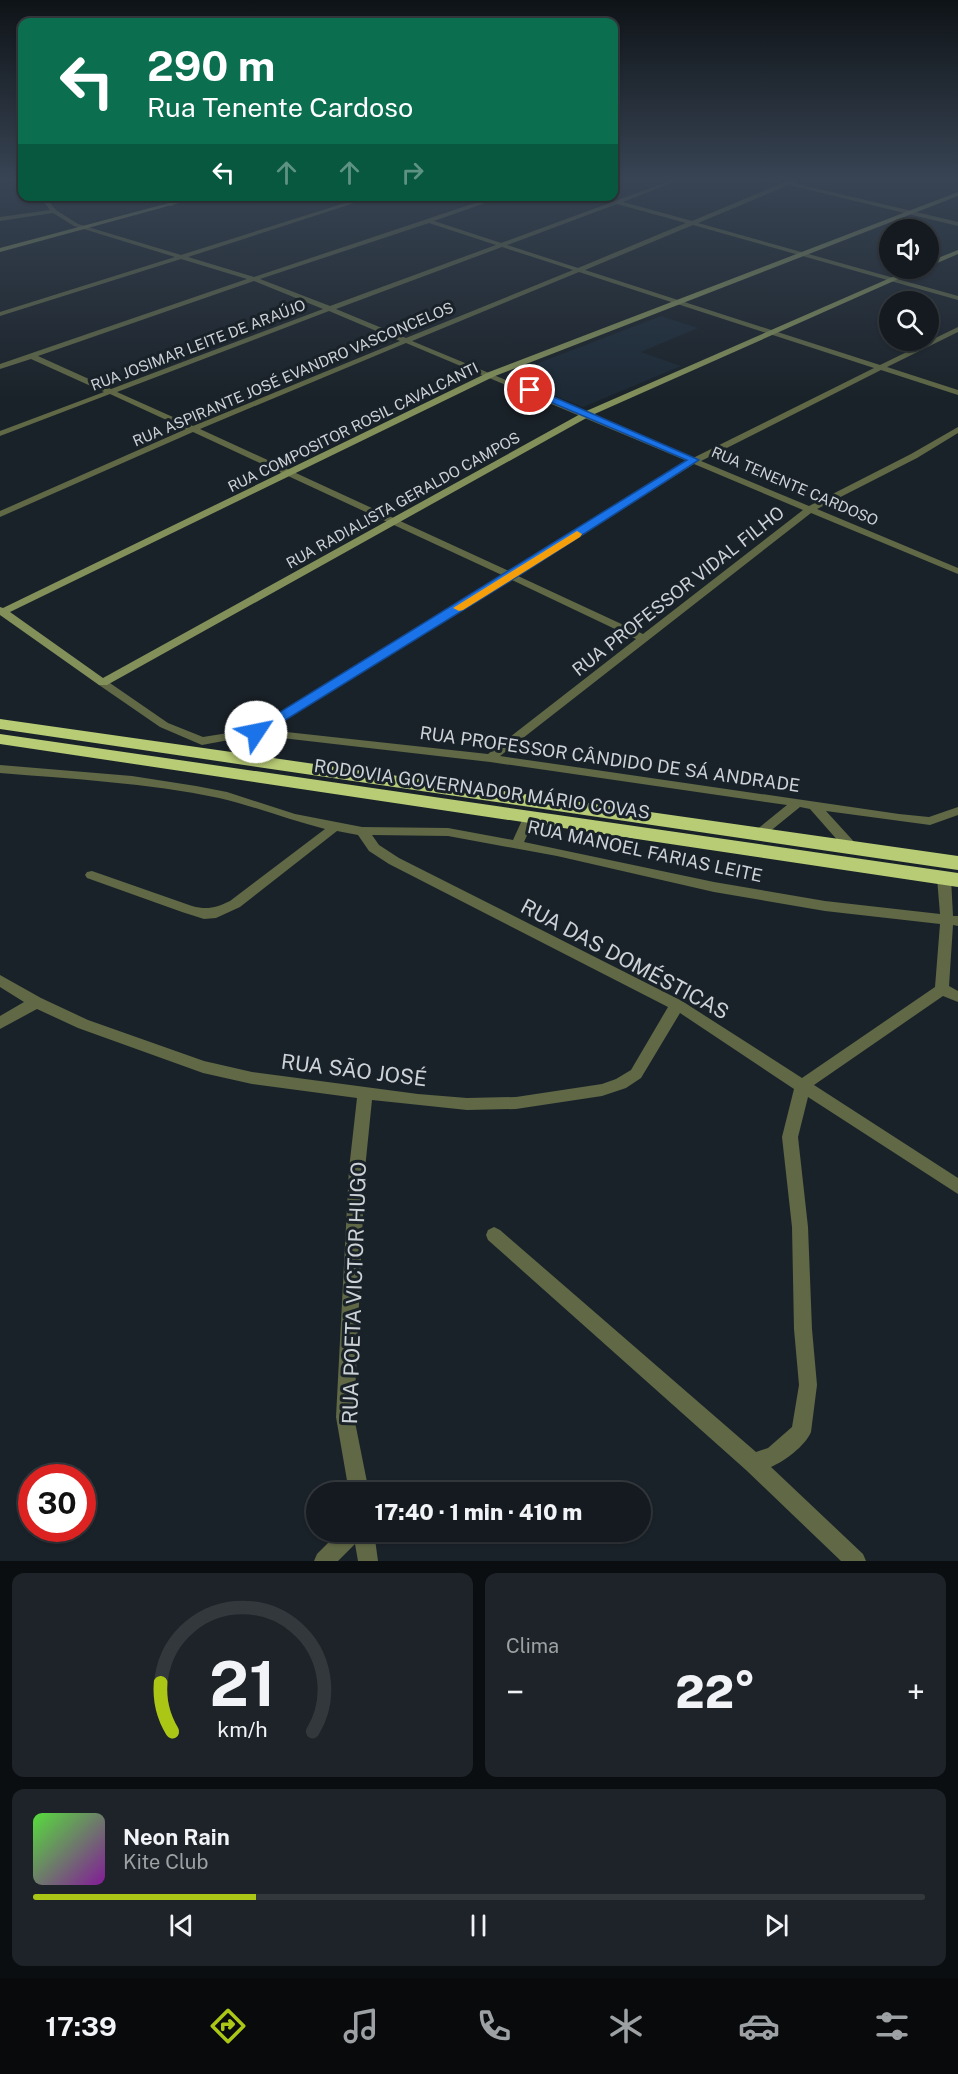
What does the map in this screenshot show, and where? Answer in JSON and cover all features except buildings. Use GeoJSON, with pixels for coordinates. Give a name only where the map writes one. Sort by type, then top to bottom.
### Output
{"type":"FeatureCollection","features":[{"type":"Feature","properties":{"kind":"highway","name":"RODOVIA GOVERNADOR MÁRIO COVAS"},"geometry":{"type":"LineString","coordinates":[[0,724],[198,747],[958,863]]}},
{"type":"Feature","properties":{"kind":"highway","name":"RODOVIA GOVERNADOR MÁRIO COVAS"},"geometry":{"type":"LineString","coordinates":[[0,739],[951,879]]}},
{"type":"Feature","properties":{"kind":"street","name":"RUA TENENTE CARDOSO"},"geometry":{"type":"LineString","coordinates":[[172,253],[254,279],[330,309],[955,567]]}},
{"type":"Feature","properties":{"kind":"street"},"geometry":{"type":"LineString","coordinates":[[0,314],[193,253]]}},
{"type":"Feature","properties":{"kind":"street"},"geometry":{"type":"LineString","coordinates":[[0,367],[335,253]]}},
{"type":"Feature","properties":{"kind":"street","name":"RUA JOSIMAR LEITE DE ARAÚJO"},"geometry":{"type":"LineString","coordinates":[[0,434],[484,253]]}},
{"type":"Feature","properties":{"kind":"street"},"geometry":{"type":"LineString","coordinates":[[529,253],[958,393]]}},
{"type":"Feature","properties":{"kind":"street","name":"RUA ASPIRANTE JOSÉ EVANDRO VASCONCELOS"},"geometry":{"type":"LineString","coordinates":[[0,514],[192,429],[621,253]]}},
{"type":"Feature","properties":{"kind":"street"},"geometry":{"type":"LineString","coordinates":[[800,253],[958,298]]}},
{"type":"Feature","properties":{"kind":"street","name":"RUA COMPOSITOR ROSIL CAVALCANTI"},"geometry":{"type":"LineString","coordinates":[[1,611],[492,375],[807,253]]}},
{"type":"Feature","properties":{"kind":"street"},"geometry":{"type":"LineString","coordinates":[[939,260],[956,253]]}},
{"type":"Feature","properties":{"kind":"street","name":"RUA RADIALISTA GERALDO CAMPOS"},"geometry":{"type":"LineString","coordinates":[[103,683],[587,414],[894,280]]}},
{"type":"Feature","properties":{"kind":"street"},"geometry":{"type":"LineString","coordinates":[[1,611],[198,747],[223,736],[256,732],[511,576],[694,460],[958,329]]}},
{"type":"Feature","properties":{"kind":"street"},"geometry":{"type":"LineString","coordinates":[[31,356],[290,472],[643,638]]}},
{"type":"Feature","properties":{"kind":"street","name":"RUA PROFESSOR VIDAL FILHO"},"geometry":{"type":"LineString","coordinates":[[490,758],[810,509],[914,456],[958,429]]}},
{"type":"Feature","properties":{"kind":"street","name":"RUA PROFESSOR CÂNDIDO DE SÁ ANDRADE"},"geometry":{"type":"LineString","coordinates":[[256,732],[490,758],[898,818],[930,820],[958,811]]}},
{"type":"Feature","properties":{"kind":"street","name":"RUA MANOEL FARIAS LEITE"},"geometry":{"type":"LineString","coordinates":[[0,769],[132,780],[196,790],[223,795],[285,815],[335,827],[362,831],[448,832],[517,844],[714,887],[825,906],[953,920]]}},
{"type":"Feature","properties":{"kind":"street"},"geometry":{"type":"LineString","coordinates":[[759,834],[798,803]]}},
{"type":"Feature","properties":{"kind":"street"},"geometry":{"type":"LineString","coordinates":[[813,806],[852,848]]}},
{"type":"Feature","properties":{"kind":"street"},"geometry":{"type":"LineString","coordinates":[[517,844],[529,818]]}},
{"type":"Feature","properties":{"kind":"street"},"geometry":{"type":"LineString","coordinates":[[92,874],[187,909],[204,914],[216,913],[235,904],[335,827]]}},
{"type":"Feature","properties":{"kind":"street","name":"RUA DAS DOMÉSTICAS"},"geometry":{"type":"LineString","coordinates":[[362,831],[374,848],[394,861],[677,1005],[958,1187]]}},
{"type":"Feature","properties":{"kind":"street"},"geometry":{"type":"LineString","coordinates":[[753,1463],[774,1456],[801,1432],[808,1384],[803,1329],[800,1227],[790,1137],[803,1085],[942,989],[953,920],[951,879]]}},
{"type":"Feature","properties":{"kind":"street","name":"RUA SÃO JOSÉ"},"geometry":{"type":"LineString","coordinates":[[0,980],[36,1002],[83,1024],[203,1067],[252,1078],[467,1104],[516,1103],[602,1090],[621,1084],[636,1074],[677,1005]]}},
{"type":"Feature","properties":{"kind":"street"},"geometry":{"type":"LineString","coordinates":[[942,989],[958,997]]}},
{"type":"Feature","properties":{"kind":"street"},"geometry":{"type":"LineString","coordinates":[[0,1023],[36,1002]]}},
{"type":"Feature","properties":{"kind":"street","name":"RUA POETA VICTOR HUGO"},"geometry":{"type":"LineString","coordinates":[[357,1482],[345,1417],[357,1169],[365,1092]]}},
{"type":"Feature","properties":{"kind":"street"},"geometry":{"type":"LineString","coordinates":[[494,1235],[753,1463],[856,1561]]}},
{"type":"Feature","properties":{"kind":"street"},"geometry":{"type":"LineString","coordinates":[[324,1561],[343,1542]]}},
{"type":"Feature","properties":{"kind":"street"},"geometry":{"type":"LineString","coordinates":[[365,1542],[368,1561]]}},
{"type":"Feature","properties":{"kind":"shaded area"},"geometry":{"type":"Polygon","coordinates":[[[661,316],[698,328],[641,352],[681,366],[583,407],[505,376],[661,316]]]}},
{"type":"Feature","properties":{"kind":"slow traffic"},"geometry":{"type":"LineString","coordinates":[[459,608],[577,534]]}},
{"type":"Feature","properties":{"kind":"route"},"geometry":{"type":"LineString","coordinates":[[256,732],[511,576],[694,460],[530,390]]}}]}
